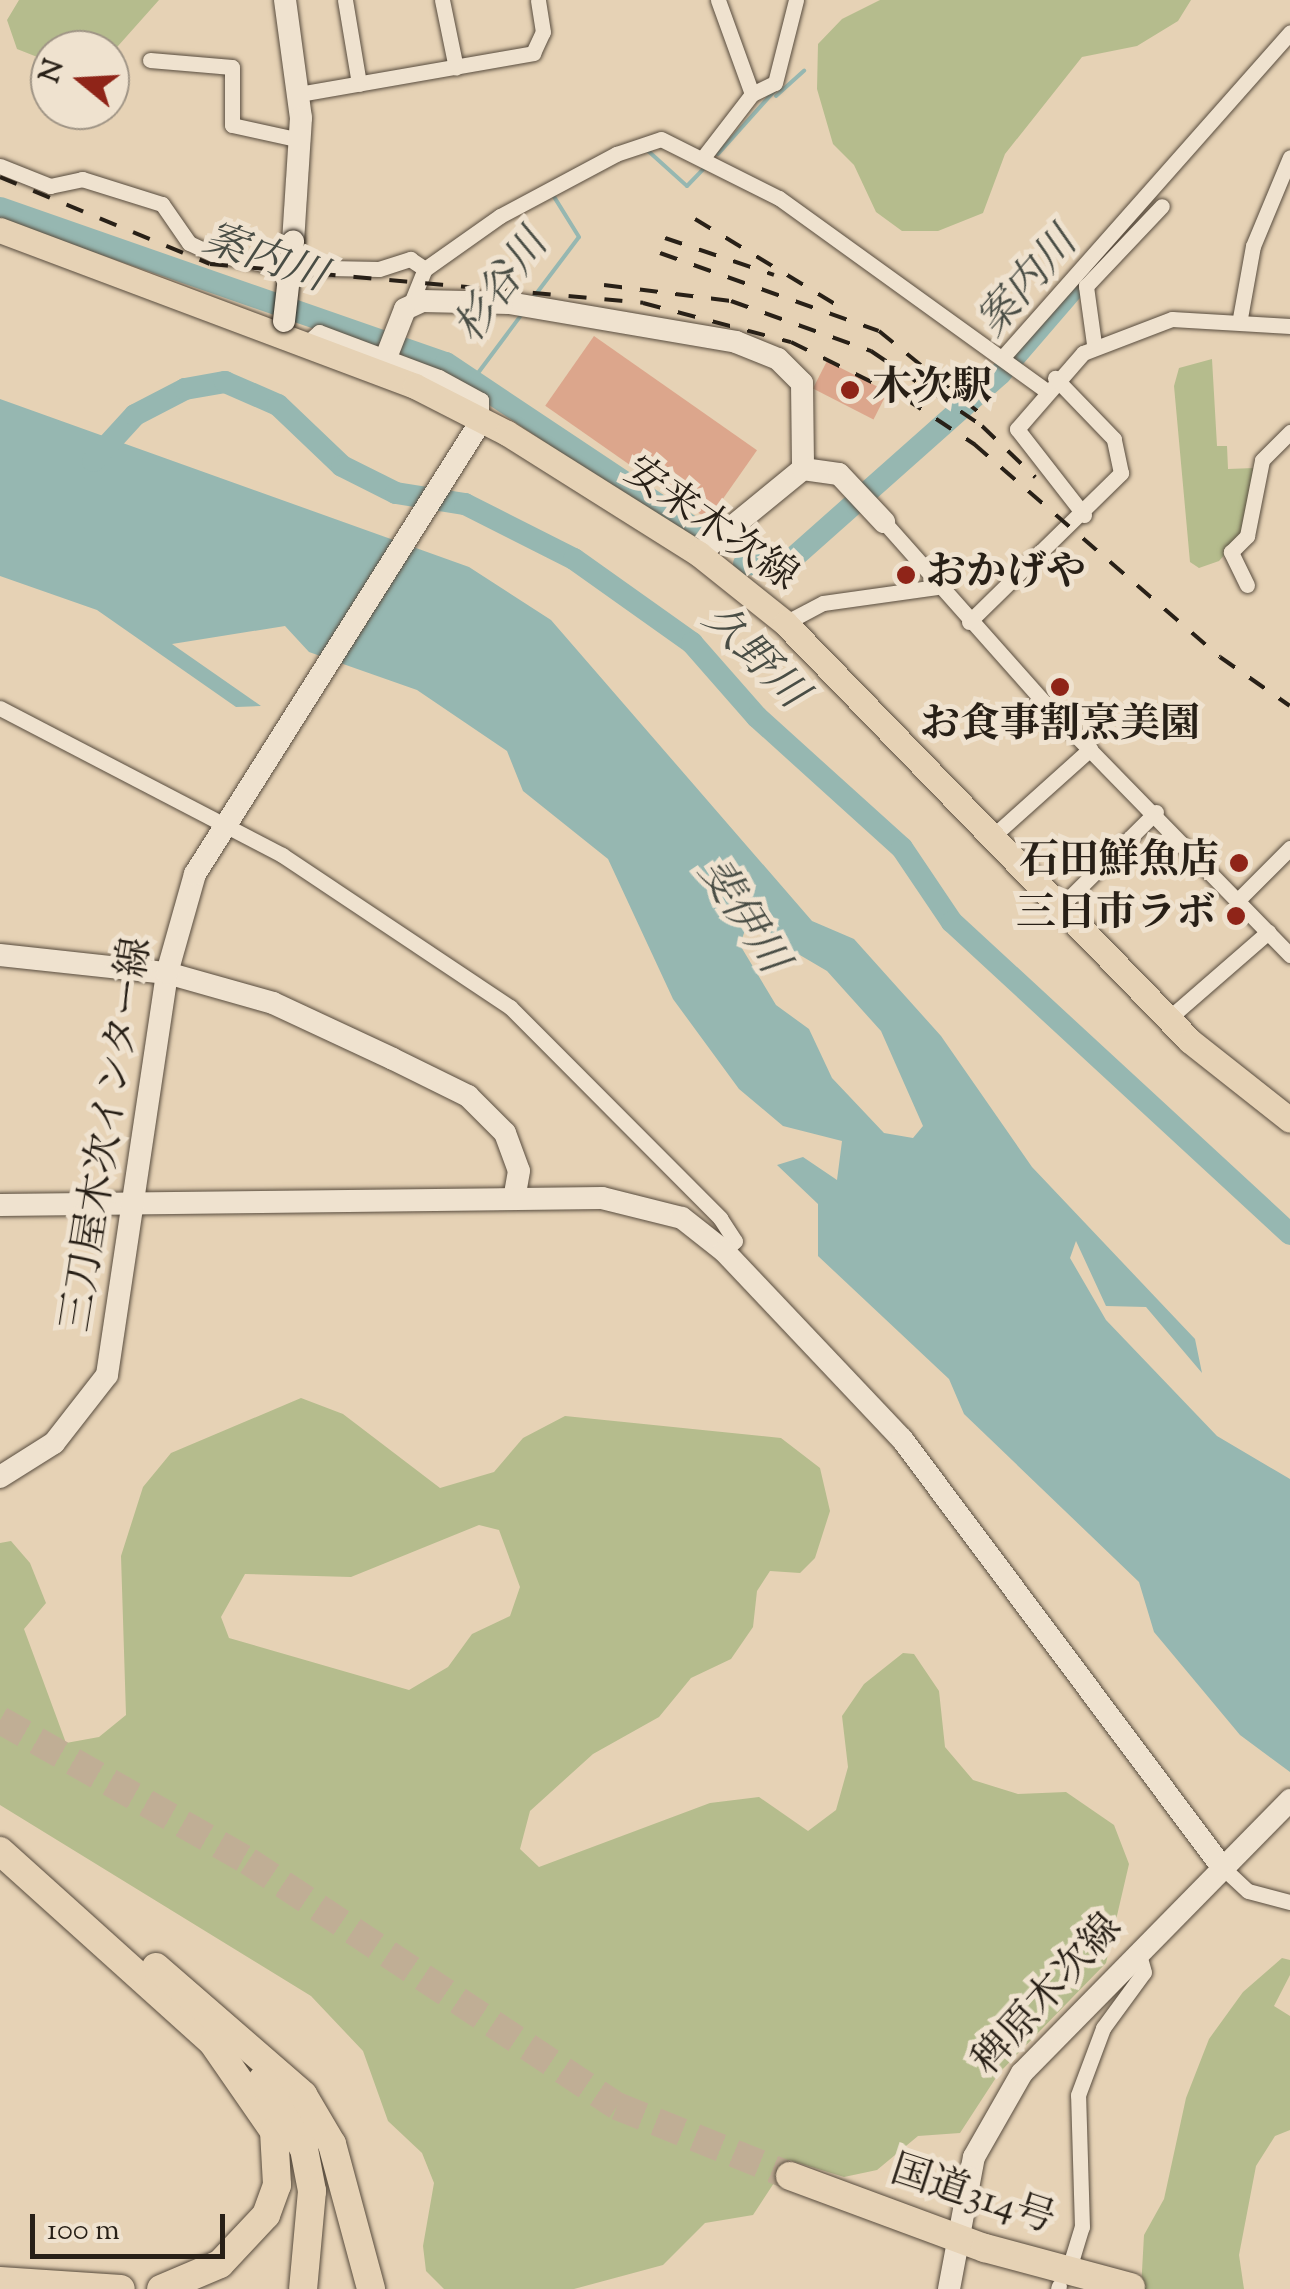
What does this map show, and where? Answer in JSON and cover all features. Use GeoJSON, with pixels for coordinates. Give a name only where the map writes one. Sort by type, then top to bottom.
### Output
{"type":"FeatureCollection","features":[{"type":"Feature","properties":{"kind":"highway"},"geometry":{"type":"LineString","coordinates":[[0,1834],[303,2096],[332,2144],[371,2289]]}},
{"type":"Feature","properties":{"kind":"highway"},"geometry":{"type":"LineString","coordinates":[[0,1851],[213,2043],[267,2086],[304,2149],[312,2192],[303,2289]]}},
{"type":"Feature","properties":{"kind":"highway"},"geometry":{"type":"LineString","coordinates":[[161,2289],[220,2264],[245,2243],[278,2185],[274,2131],[213,2043]]}},
{"type":"Feature","properties":{"kind":"highway"},"geometry":{"type":"LineString","coordinates":[[303,2096],[324,2190],[316,2289]]}},
{"type":"Feature","properties":{"kind":"highway","name":"国道314号"},"geometry":{"type":"LineString","coordinates":[[790,2176],[955,2238],[1132,2288]]}},
{"type":"Feature","properties":{"kind":"highway"},"geometry":{"type":"LineString","coordinates":[[0,2281],[121,2289]]}},
{"type":"Feature","properties":{"kind":"main road","name":"安来木次線"},"geometry":{"type":"LineString","coordinates":[[0,230],[283,327],[481,420],[699,554],[786,624],[1168,1019],[1290,1120]]}},
{"type":"Feature","properties":{"kind":"street"},"geometry":{"type":"LineString","coordinates":[[283,327],[300,140],[300,94],[285,0]]}},
{"type":"Feature","properties":{"kind":"street"},"geometry":{"type":"LineString","coordinates":[[345,0],[359,84]]}},
{"type":"Feature","properties":{"kind":"street"},"geometry":{"type":"LineString","coordinates":[[442,0],[456,68]]}},
{"type":"Feature","properties":{"kind":"street"},"geometry":{"type":"LineString","coordinates":[[300,94],[533,53],[544,32],[538,0]]}},
{"type":"Feature","properties":{"kind":"street"},"geometry":{"type":"LineString","coordinates":[[718,0],[752,94]]}},
{"type":"Feature","properties":{"kind":"street"},"geometry":{"type":"LineString","coordinates":[[705,156],[752,94],[775,83],[796,0]]}},
{"type":"Feature","properties":{"kind":"street"},"geometry":{"type":"LineString","coordinates":[[1007,362],[1290,32]]}},
{"type":"Feature","properties":{"kind":"street"},"geometry":{"type":"LineString","coordinates":[[150,60],[232,67],[232,124],[300,140]]}},
{"type":"Feature","properties":{"kind":"street"},"geometry":{"type":"LineString","coordinates":[[390,347],[425,270],[500,216],[645,141],[668,140],[705,156],[883,268],[1007,362],[1050,384],[1114,439],[1123,458],[1116,483],[969,622]]}},
{"type":"Feature","properties":{"kind":"street"},"geometry":{"type":"LineString","coordinates":[[1240,318],[1253,246],[1290,158]]}},
{"type":"Feature","properties":{"kind":"street"},"geometry":{"type":"LineString","coordinates":[[0,166],[50,186],[82,178],[162,204],[189,243],[213,254],[278,266],[379,269],[410,258],[425,270]]}},
{"type":"Feature","properties":{"kind":"street"},"geometry":{"type":"LineString","coordinates":[[1094,344],[1083,303],[1085,275],[1162,206]]}},
{"type":"Feature","properties":{"kind":"street"},"geometry":{"type":"LineString","coordinates":[[411,303],[509,303],[644,322],[763,352],[802,382],[803,469]]}},
{"type":"Feature","properties":{"kind":"street"},"geometry":{"type":"LineString","coordinates":[[1084,515],[1018,434],[1050,384],[1094,344],[1172,319],[1240,318],[1290,326]]}},
{"type":"Feature","properties":{"kind":"street"},"geometry":{"type":"LineString","coordinates":[[308,342],[319,332],[390,347],[477,396],[481,420]]}},
{"type":"Feature","properties":{"kind":"street","name":"三刀屋木次インター線"},"geometry":{"type":"LineString","coordinates":[[0,1477],[54,1443],[107,1375],[124,1289],[129,1208],[167,973],[195,874],[470,446],[481,420]]}},
{"type":"Feature","properties":{"kind":"street"},"geometry":{"type":"LineString","coordinates":[[1248,585],[1231,552],[1247,536],[1262,460],[1277,437],[1290,432]]}},
{"type":"Feature","properties":{"kind":"street"},"geometry":{"type":"LineString","coordinates":[[699,554],[803,469],[820,467],[859,494],[969,622],[1290,955]]}},
{"type":"Feature","properties":{"kind":"street"},"geometry":{"type":"LineString","coordinates":[[786,624],[823,603],[937,587]]}},
{"type":"Feature","properties":{"kind":"street"},"geometry":{"type":"LineString","coordinates":[[0,708],[226,821],[510,1006],[720,1218],[734,1241],[724,1251]]}},
{"type":"Feature","properties":{"kind":"street"},"geometry":{"type":"LineString","coordinates":[[992,837],[1090,749]]}},
{"type":"Feature","properties":{"kind":"street"},"geometry":{"type":"LineString","coordinates":[[1060,906],[1156,812]]}},
{"type":"Feature","properties":{"kind":"street"},"geometry":{"type":"LineString","coordinates":[[1238,900],[1290,848]]}},
{"type":"Feature","properties":{"kind":"street"},"geometry":{"type":"LineString","coordinates":[[1168,1019],[1268,932]]}},
{"type":"Feature","properties":{"kind":"street"},"geometry":{"type":"LineString","coordinates":[[0,956],[167,973],[274,1003],[468,1096],[505,1134],[519,1171],[514,1198]]}},
{"type":"Feature","properties":{"kind":"street"},"geometry":{"type":"LineString","coordinates":[[0,1205],[129,1208],[514,1198],[643,1203],[682,1218],[724,1251],[902,1439],[1222,1867],[1248,1891],[1290,1902]]}},
{"type":"Feature","properties":{"kind":"street","name":"稗原木次線"},"geometry":{"type":"LineString","coordinates":[[949,2289],[955,2238],[974,2157],[1004,2098],[1138,1951],[1290,1800]]}},
{"type":"Feature","properties":{"kind":"street"},"geometry":{"type":"LineString","coordinates":[[1071,2262],[1082,2227],[1078,2094],[1095,2043],[1144,1972],[1138,1951]]}},
{"type":"Feature","properties":{"kind":"green space"},"geometry":{"type":"Polygon","coordinates":[[[19,0],[159,0],[130,33],[30,30],[30,54],[17,49],[7,20],[19,0]]]}},
{"type":"Feature","properties":{"kind":"green space"},"geometry":{"type":"Polygon","coordinates":[[[880,0],[1191,0],[1178,21],[1137,46],[1082,57],[1005,154],[983,213],[938,231],[902,231],[876,212],[854,165],[833,144],[817,89],[818,44],[842,19],[880,0]]]}},
{"type":"Feature","properties":{"kind":"green space"},"geometry":{"type":"Polygon","coordinates":[[[1212,359],[1217,446],[1227,446],[1228,469],[1254,468],[1244,533],[1219,561],[1199,568],[1190,562],[1174,386],[1179,368],[1212,359]]]}},
{"type":"Feature","properties":{"kind":"green space"},"geometry":{"type":"Polygon","coordinates":[[[301,1398],[343,1414],[440,1488],[494,1472],[523,1438],[565,1416],[781,1438],[820,1468],[830,1511],[815,1558],[800,1573],[770,1571],[757,1591],[753,1627],[731,1659],[691,1678],[659,1717],[593,1754],[530,1811],[520,1849],[539,1867],[710,1803],[759,1797],[808,1831],[836,1810],[848,1767],[842,1716],[864,1684],[903,1653],[914,1654],[939,1691],[945,1747],[973,1780],[1018,1794],[1066,1792],[1114,1825],[1129,1864],[1106,1963],[999,2073],[960,2133],[918,2136],[877,2170],[844,2177],[789,2160],[753,2215],[705,2223],[663,2265],[574,2289],[444,2289],[426,2271],[423,2246],[434,2183],[422,2153],[388,2121],[363,2051],[311,1996],[0,1805],[0,1543],[11,1541],[30,1563],[46,1603],[24,1629],[66,1743],[99,1737],[126,1715],[121,1556],[143,1487],[171,1453],[301,1398]],[[479,1525],[351,1577],[245,1574],[221,1617],[229,1638],[409,1690],[448,1667],[472,1634],[510,1616],[520,1587],[499,1530],[479,1525]]]}},
{"type":"Feature","properties":{"kind":"green space"},"geometry":{"type":"Polygon","coordinates":[[[1282,1958],[1290,1960],[1290,1975],[1274,2006],[1290,2016],[1290,2130],[1275,2136],[1256,2166],[1239,2255],[1244,2289],[1141,2289],[1144,2235],[1164,2199],[1186,2098],[1209,2039],[1243,1992],[1282,1958]]]}},
{"type":"Feature","properties":{"kind":"water","name":"斐伊川"},"geometry":{"type":"Polygon","coordinates":[[[0,399],[469,567],[551,620],[812,921],[854,939],[941,1036],[1032,1167],[1195,1339],[1202,1373],[1146,1307],[1106,1306],[1076,1241],[1070,1258],[1106,1320],[1217,1436],[1290,1479],[1290,1772],[1240,1735],[1154,1632],[1139,1582],[964,1414],[949,1379],[818,1256],[818,1204],[777,1165],[803,1157],[837,1180],[842,1141],[783,1126],[739,1089],[673,999],[608,859],[523,791],[507,751],[417,690],[309,652],[285,626],[172,644],[261,706],[236,707],[97,610],[0,576],[0,399]],[[747,924],[740,945],[776,1005],[809,1029],[832,1078],[884,1133],[913,1138],[923,1126],[881,1031],[827,971],[747,924]]]}},
{"type":"Feature","properties":{"kind":"building"},"geometry":{"type":"Polygon","coordinates":[[[594,336],[757,450],[708,520],[545,406],[594,336]]]}},
{"type":"Feature","properties":{"kind":"building","name":"木次駅"},"geometry":{"type":"Polygon","coordinates":[[[827,361],[888,392],[874,419],[813,389],[827,361]]]}},
{"type":"Feature","properties":{"kind":"waterway"},"geometry":{"type":"LineString","coordinates":[[776,96],[804,71]]}},
{"type":"Feature","properties":{"kind":"waterway","name":"杉谷川"},"geometry":{"type":"LineString","coordinates":[[718,154],[778,87]]}},
{"type":"Feature","properties":{"kind":"waterway","name":"杉谷川"},"geometry":{"type":"LineString","coordinates":[[646,149],[687,186],[707,165]]}},
{"type":"Feature","properties":{"kind":"waterway","name":"杉谷川"},"geometry":{"type":"LineString","coordinates":[[533,298],[579,237],[553,195]]}},
{"type":"Feature","properties":{"kind":"waterway","name":"案内川"},"geometry":{"type":"LineString","coordinates":[[0,208],[446,363],[696,530]]}},
{"type":"Feature","properties":{"kind":"waterway","name":"案内川"},"geometry":{"type":"LineString","coordinates":[[744,564],[784,566],[1000,374],[1099,259]]}},
{"type":"Feature","properties":{"kind":"waterway","name":"杉谷川"},"geometry":{"type":"LineString","coordinates":[[475,377],[522,314]]}},
{"type":"Feature","properties":{"kind":"waterway","name":"久野川"},"geometry":{"type":"LineString","coordinates":[[93,461],[135,415],[185,389],[225,382],[278,405],[342,466],[396,493],[465,504],[574,559],[692,643],[757,717],[902,848],[952,922],[1290,1234]]}},
{"type":"Feature","properties":{"kind":"tunnel"},"geometry":{"type":"LineString","coordinates":[[0,1720],[248,1861],[617,2106],[790,2176]]}},
{"type":"Feature","properties":{"kind":"railway"},"geometry":{"type":"LineString","coordinates":[[0,177],[210,264],[643,303],[791,342],[906,399],[974,444],[1220,657],[1290,706]]}},
{"type":"Feature","properties":{"kind":"railway"},"geometry":{"type":"LineString","coordinates":[[695,219],[840,307]]}},
{"type":"Feature","properties":{"kind":"railway"},"geometry":{"type":"LineString","coordinates":[[665,238],[774,275]]}},
{"type":"Feature","properties":{"kind":"railway"},"geometry":{"type":"LineString","coordinates":[[660,253],[879,331],[977,411]]}},
{"type":"Feature","properties":{"kind":"railway"},"geometry":{"type":"LineString","coordinates":[[604,285],[731,301],[871,351],[982,426],[1035,477]]}},
{"type":"Feature","properties":{"kind":"place","name":"木次駅"},"geometry":{"type":"Point","coordinates":[850,390]}},
{"type":"Feature","properties":{"kind":"place","name":"おかげや"},"geometry":{"type":"Point","coordinates":[906,575]}},
{"type":"Feature","properties":{"kind":"place","name":"お食事割烹美園"},"geometry":{"type":"Point","coordinates":[1060,687]}},
{"type":"Feature","properties":{"kind":"place","name":"石田鮮魚店"},"geometry":{"type":"Point","coordinates":[1239,863]}},
{"type":"Feature","properties":{"kind":"place","name":"三日市ラボ"},"geometry":{"type":"Point","coordinates":[1236,916]}}]}
